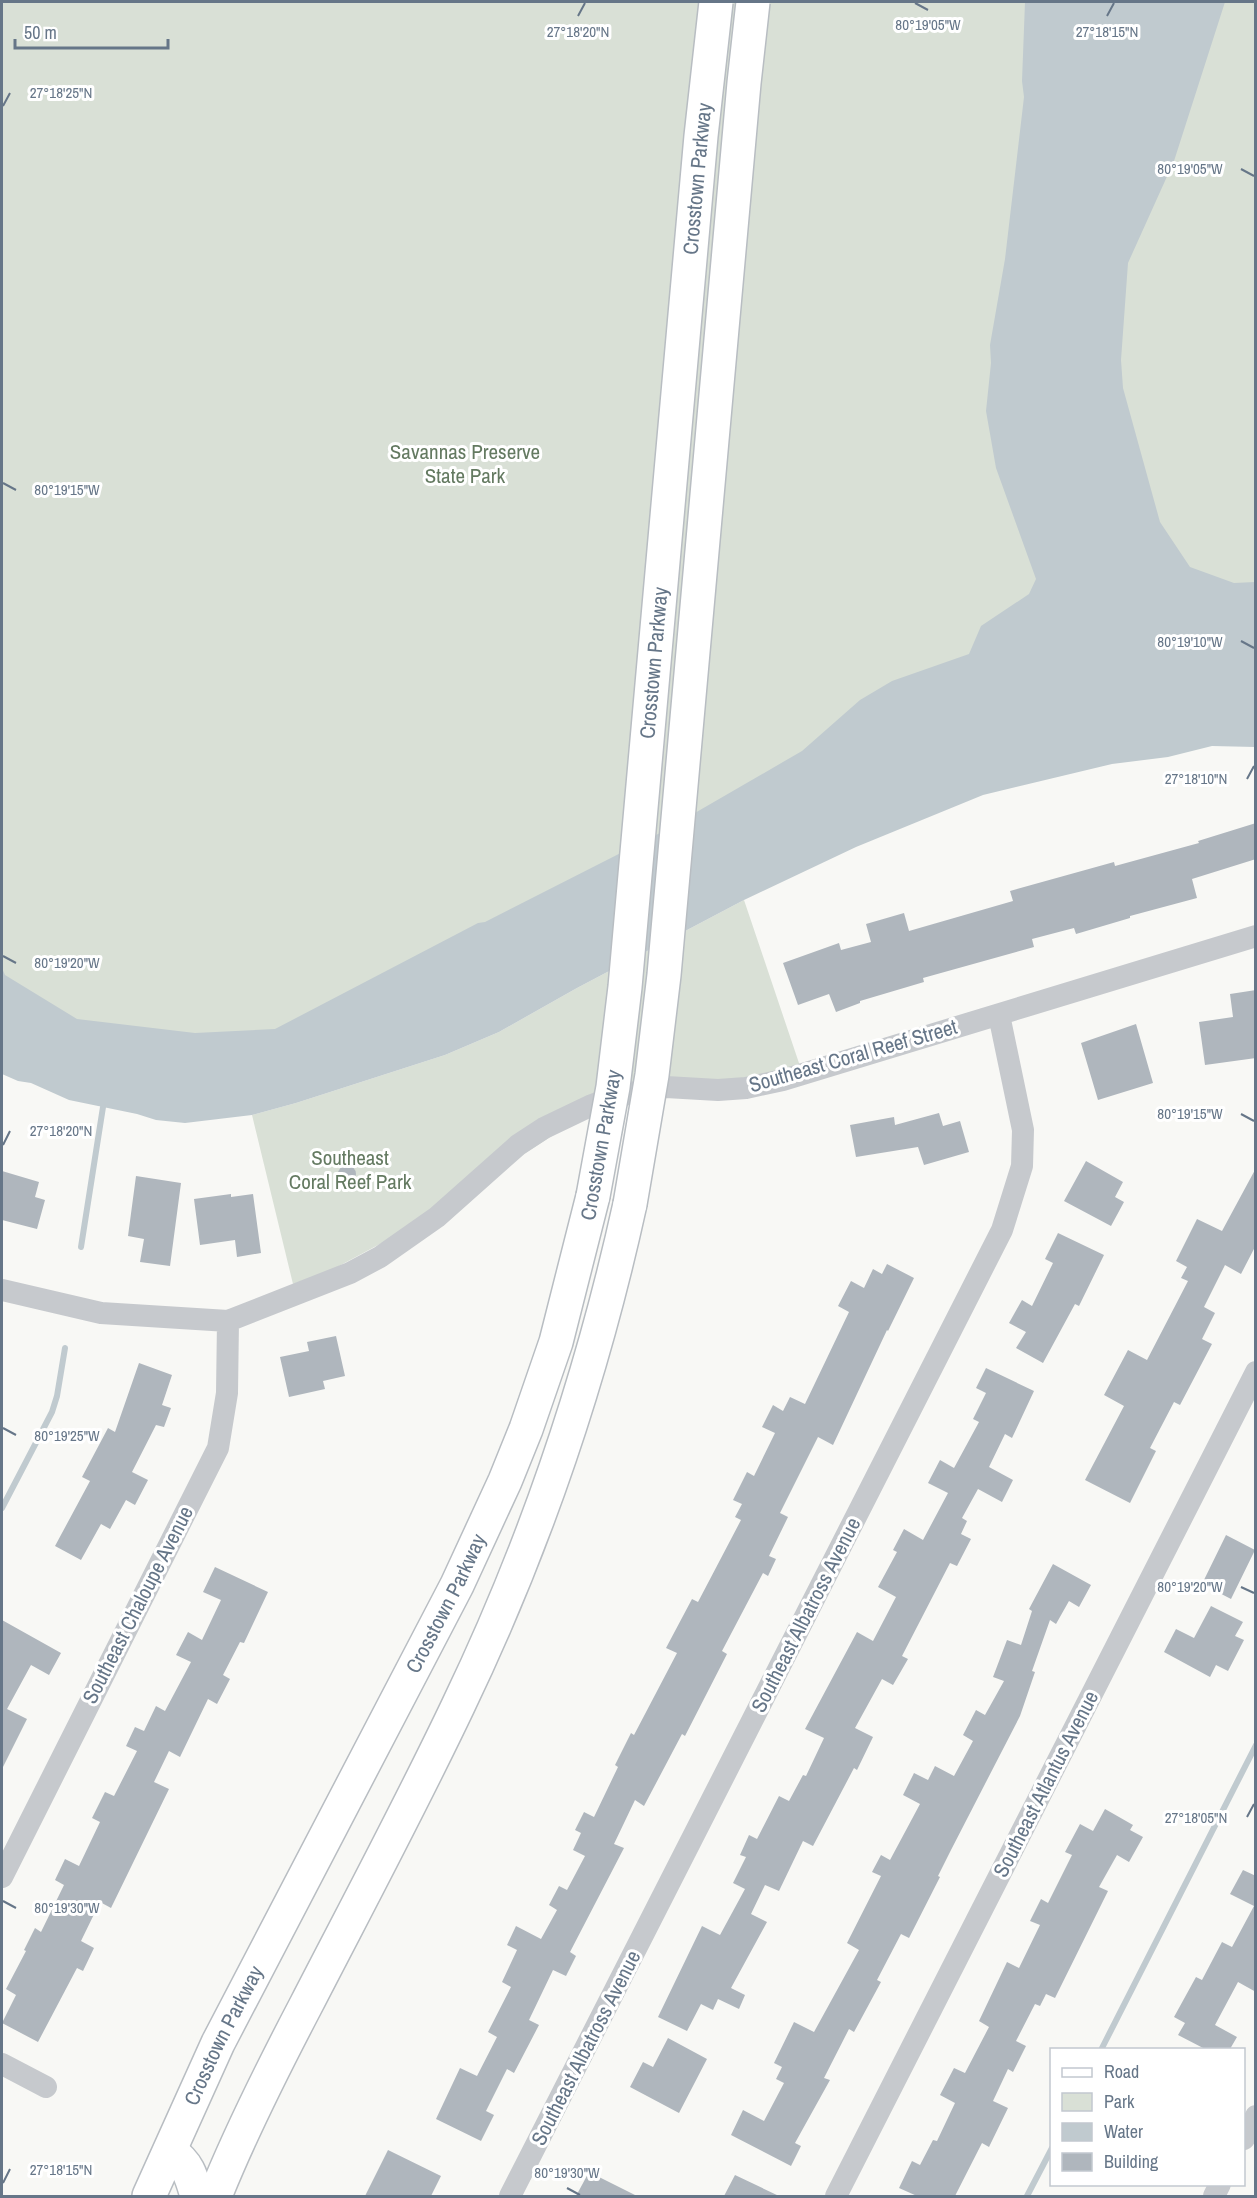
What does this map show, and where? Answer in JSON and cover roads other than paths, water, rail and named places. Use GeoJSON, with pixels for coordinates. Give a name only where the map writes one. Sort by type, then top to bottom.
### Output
{"type":"FeatureCollection","features":[{"type":"Feature","properties":{"kind":"main road","name":"Crosstown Parkway"},"geometry":{"type":"LineString","coordinates":[[149,2196],[218,2043],[457,1585],[505,1481],[526,1429],[556,1342],[593,1196],[613,1087],[630,933],[698,170],[716,2]]}},
{"type":"Feature","properties":{"kind":"main road","name":"Crosstown Parkway"},"geometry":{"type":"LineString","coordinates":[[215,2196],[255,2104],[454,1715],[508,1594],[538,1519],[572,1421],[604,1315],[630,1204],[652,1075],[664,975],[753,2]]}},
{"type":"Feature","properties":{"kind":"main road"},"geometry":{"type":"LineString","coordinates":[[170,2151],[183,2160],[197,2196]]}},
{"type":"Feature","properties":{"kind":"street","name":"Southeast Coral Reef Street"},"geometry":{"type":"LineString","coordinates":[[2,1290],[101,1313],[228,1321],[350,1273],[380,1257],[437,1217],[518,1145],[544,1128],[608,1098],[648,1089],[718,1090],[746,1088],[783,1080],[1256,936]]}},
{"type":"Feature","properties":{"kind":"street","name":"Southeast Albatross Avenue"},"geometry":{"type":"LineString","coordinates":[[510,2196],[1002,1230],[1022,1166],[1023,1130],[999,1015]]}},
{"type":"Feature","properties":{"kind":"street","name":"Southeast Chaloupe Avenue"},"geometry":{"type":"LineString","coordinates":[[2,1877],[218,1448],[227,1393],[228,1321]]}},
{"type":"Feature","properties":{"kind":"street","name":"Southeast Atlantus Avenue"},"geometry":{"type":"LineString","coordinates":[[836,2196],[1256,1372]]}},
{"type":"Feature","properties":{"kind":"street"},"geometry":{"type":"LineString","coordinates":[[2,2064],[46,2087]]}},
{"type":"Feature","properties":{"kind":"street"},"geometry":{"type":"LineString","coordinates":[[1245,2137],[1256,2116]]}},
{"type":"Feature","properties":{"kind":"water"},"geometry":{"type":"Polygon","coordinates":[[[1025,2],[1225,2],[1174,161],[1128,263],[1121,360],[1123,388],[1160,522],[1190,567],[1234,583],[1255,582],[1255,747],[1212,746],[1168,757],[1112,764],[983,795],[856,847],[744,900],[499,1032],[445,1055],[252,1115],[185,1123],[156,1120],[69,1100],[31,1083],[18,1081],[2,1074],[2,968],[5,975],[77,1019],[195,1033],[275,1029],[478,923],[485,922],[662,832],[802,751],[860,700],[892,681],[969,654],[981,626],[1029,594],[1036,579],[996,468],[986,411],[991,363],[990,345],[1005,259],[1024,97],[1022,81],[1025,2]]]}},
{"type":"Feature","properties":{"kind":"waterway"},"geometry":{"type":"LineString","coordinates":[[81,1247],[103,1107]]}},
{"type":"Feature","properties":{"kind":"waterway"},"geometry":{"type":"LineString","coordinates":[[2,1508],[52,1412],[65,1348]]}},
{"type":"Feature","properties":{"kind":"waterway"},"geometry":{"type":"LineString","coordinates":[[1102,2048],[1256,1745]]}},
{"type":"Feature","properties":{"kind":"waterway"},"geometry":{"type":"LineString","coordinates":[[1027,2196],[1050,2152]]}},
{"type":"Feature","properties":{"kind":"park label","name":"Savannas Preserve State Park"},"geometry":{"type":"Point","coordinates":[465,464]}},
{"type":"Feature","properties":{"kind":"park label","name":"Southeast Coral Reef Park"},"geometry":{"type":"Point","coordinates":[350,1170]}}]}
